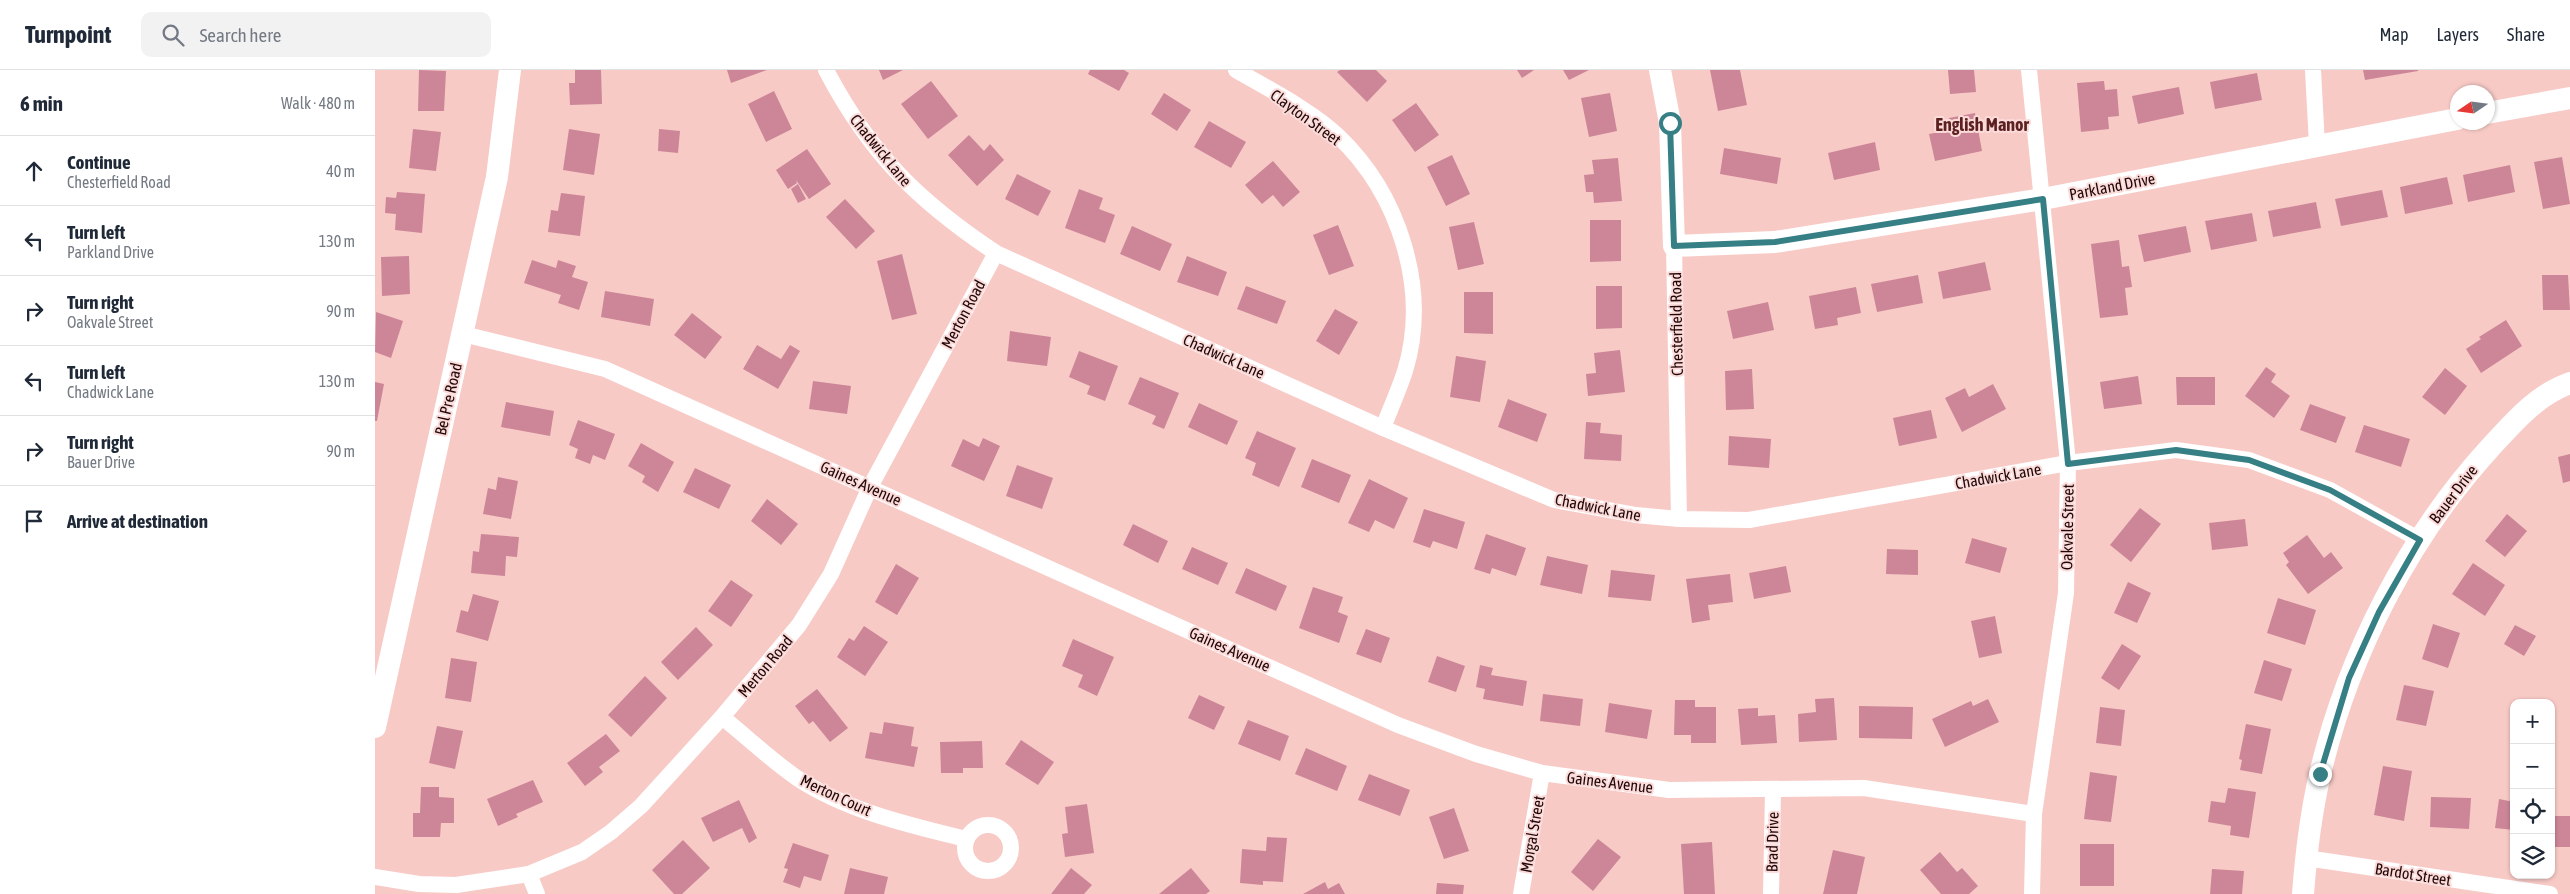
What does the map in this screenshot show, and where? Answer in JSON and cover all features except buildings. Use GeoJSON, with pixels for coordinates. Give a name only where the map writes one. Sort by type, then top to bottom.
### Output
{"type":"FeatureCollection","features":[{"type":"Feature","properties":{"kind":"street","name":"Bel Pre Road"},"geometry":{"type":"LineString","coordinates":[[375,727],[497,177],[510,70]]}},
{"type":"Feature","properties":{"kind":"street","name":"Chadwick Lane"},"geometry":{"type":"LineString","coordinates":[[826,70],[843,101],[877,150],[911,188],[951,223],[996,252],[1383,428],[1554,500],[1636,515],[1679,519],[1749,520],[2068,464],[2176,450],[2249,460],[2330,490],[2420,540]]}},
{"type":"Feature","properties":{"kind":"street","name":"Clayton Street"},"geometry":{"type":"LineString","coordinates":[[1236,70],[1285,98],[1337,136],[1377,184],[1395,217],[1411,275],[1413,331],[1405,371],[1383,428]]}},
{"type":"Feature","properties":{"kind":"street","name":"Chesterfield Road"},"geometry":{"type":"LineString","coordinates":[[1660,70],[1670,123],[1679,519]]}},
{"type":"Feature","properties":{"kind":"street","name":"Oakvale Street"},"geometry":{"type":"LineString","coordinates":[[2029,70],[2068,464],[2066,593],[2034,814],[2032,894]]}},
{"type":"Feature","properties":{"kind":"street"},"geometry":{"type":"LineString","coordinates":[[2313,70],[2317,145]]}},
{"type":"Feature","properties":{"kind":"street"},"geometry":{"type":"LineString","coordinates":[[2495,112],[2570,98]]}},
{"type":"Feature","properties":{"kind":"street","name":"Parkland Drive"},"geometry":{"type":"LineString","coordinates":[[1674,246],[1775,242],[2043,199],[2450,120]]}},
{"type":"Feature","properties":{"kind":"street","name":"Merton Road"},"geometry":{"type":"LineString","coordinates":[[375,877],[419,884],[456,885],[529,874],[583,852],[611,832],[641,806],[722,717],[799,625],[831,574],[870,487],[996,252]]}},
{"type":"Feature","properties":{"kind":"street","name":"Gaines Avenue"},"geometry":{"type":"LineString","coordinates":[[463,334],[605,369],[1398,725],[1475,754],[1542,773],[1669,790],[1864,788],[2034,814]]}},
{"type":"Feature","properties":{"kind":"street","name":"Bauer Drive"},"geometry":{"type":"LineString","coordinates":[[2303,894],[2306,858],[2320,774],[2349,678],[2379,612],[2420,540],[2464,477],[2525,409],[2570,382]]}},
{"type":"Feature","properties":{"kind":"street","name":"Merton Court"},"geometry":{"type":"LineString","coordinates":[[722,717],[797,778],[849,804],[900,822],[966,840]]}},
{"type":"Feature","properties":{"kind":"street","name":"Morgal Street"},"geometry":{"type":"LineString","coordinates":[[1521,894],[1542,773]]}},
{"type":"Feature","properties":{"kind":"street","name":"Brad Drive"},"geometry":{"type":"LineString","coordinates":[[1771,894],[1773,790]]}},
{"type":"Feature","properties":{"kind":"street","name":"Bardot Street"},"geometry":{"type":"LineString","coordinates":[[2306,858],[2550,894]]}},
{"type":"Feature","properties":{"kind":"street"},"geometry":{"type":"LineString","coordinates":[[529,874],[537,894]]}},
{"type":"Feature","properties":{"kind":"district","name":"English Manor"},"geometry":{"type":"Point","coordinates":[1982,125]}},
{"type":"Feature","properties":{"kind":"route"},"geometry":{"type":"LineString","coordinates":[[1670,123],[1674,246],[1775,242],[2043,199],[2068,464],[2176,450],[2249,460],[2330,490],[2420,540],[2379,612],[2349,678],[2320,774]]}}]}
